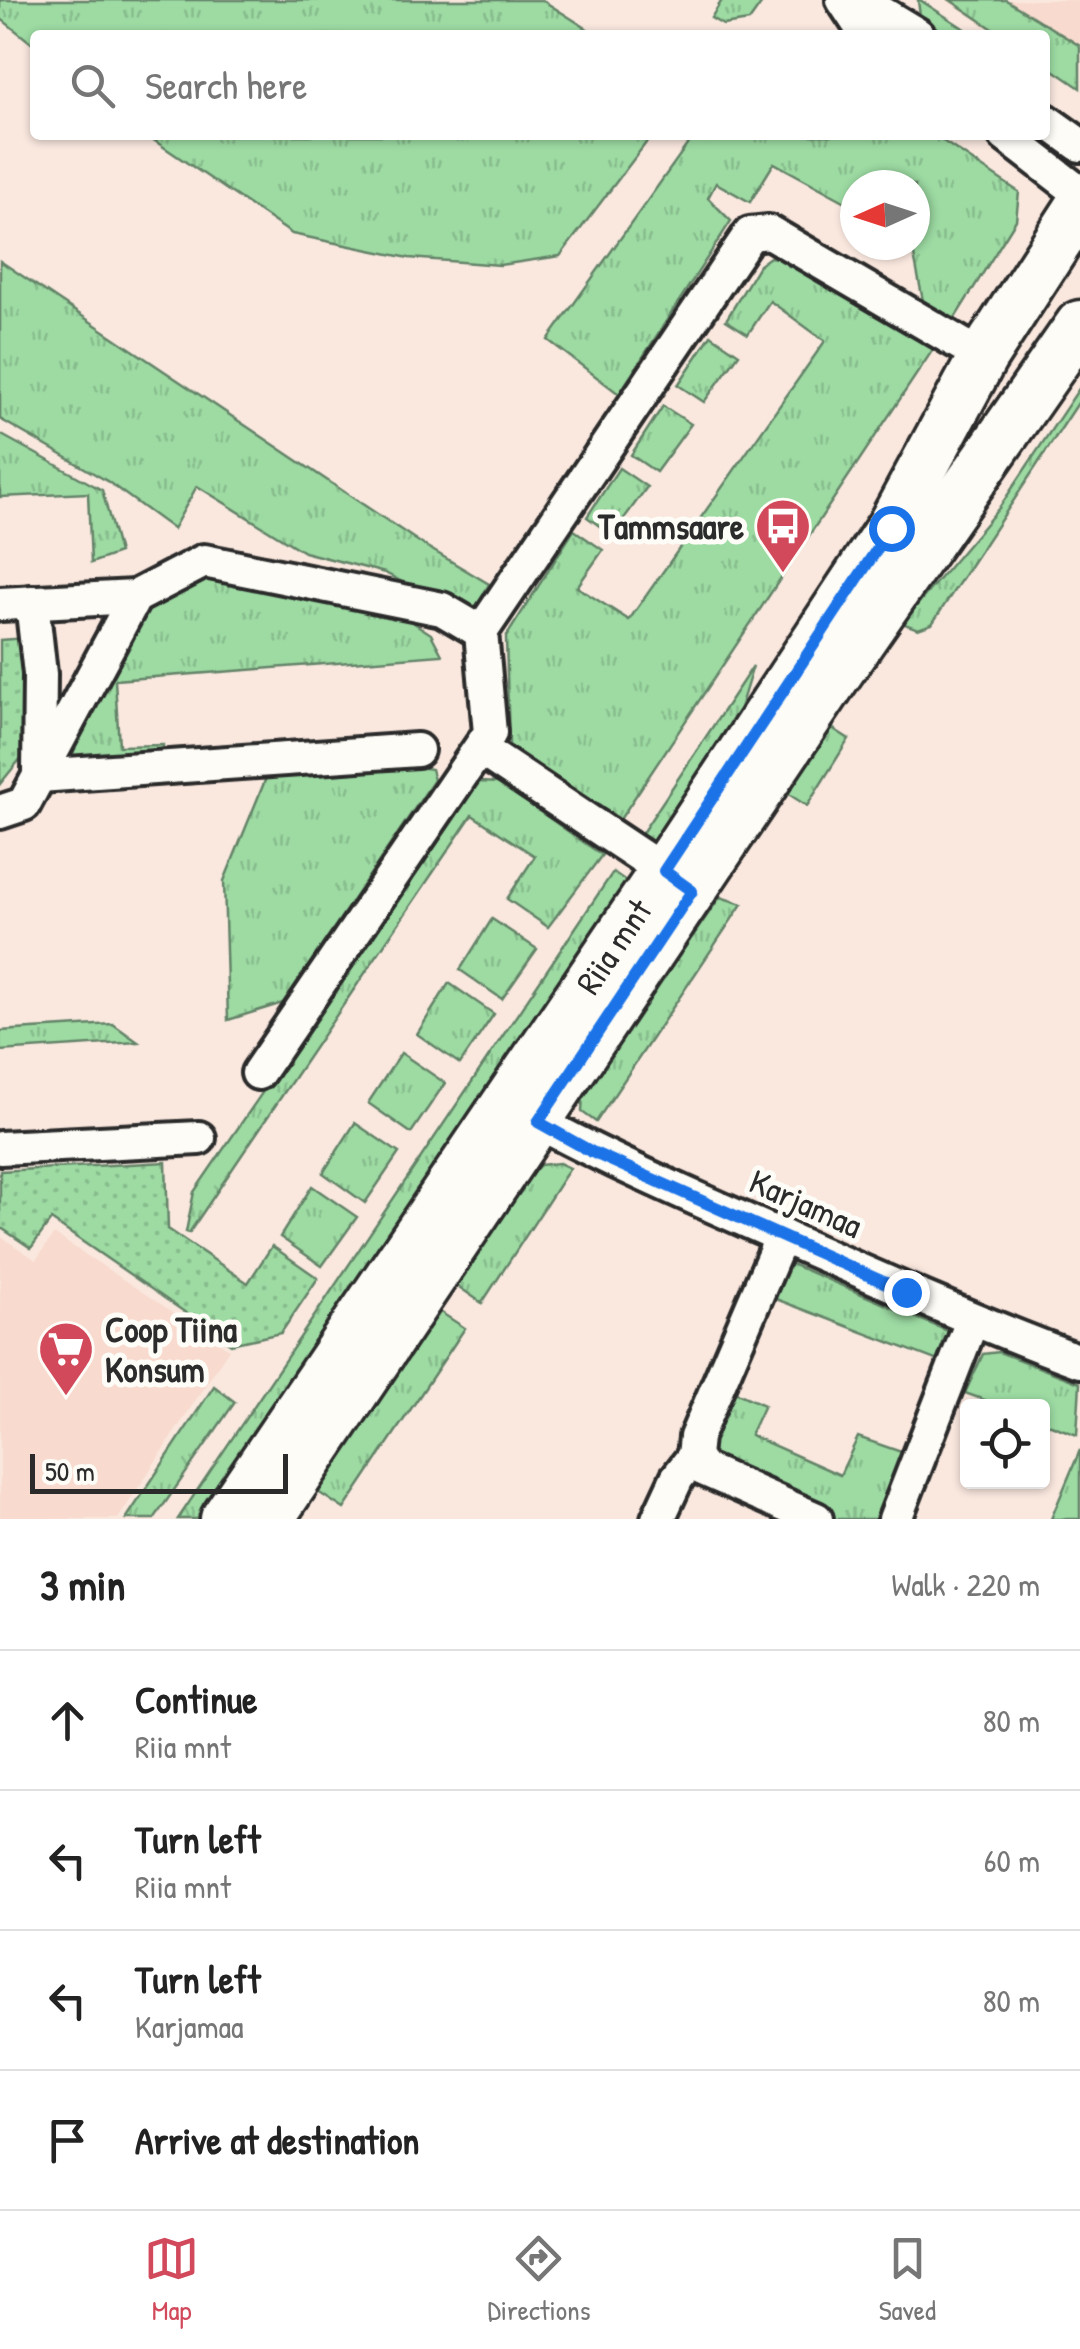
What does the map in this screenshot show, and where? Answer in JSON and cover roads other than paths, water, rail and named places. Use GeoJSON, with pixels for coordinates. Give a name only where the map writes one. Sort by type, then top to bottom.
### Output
{"type":"FeatureCollection","features":[{"type":"Feature","properties":{"kind":"main road","name":"Riia mnt"},"geometry":{"type":"LineString","coordinates":[[226,1519],[522,1112],[678,881],[891,528],[983,358],[1080,207]]}},
{"type":"Feature","properties":{"kind":"main road","name":"Riia mnt"},"geometry":{"type":"LineString","coordinates":[[678,881],[837,674],[1080,325]]}},
{"type":"Feature","properties":{"kind":"main road","name":"Riia mnt"},"geometry":{"type":"LineString","coordinates":[[270,1519],[522,1112]]}},
{"type":"Feature","properties":{"kind":"street"},"geometry":{"type":"LineString","coordinates":[[843,0],[863,30]]}},
{"type":"Feature","properties":{"kind":"street"},"geometry":{"type":"LineString","coordinates":[[860,0],[910,30]]}},
{"type":"Feature","properties":{"kind":"street"},"geometry":{"type":"LineString","coordinates":[[1050,124],[1080,146]]}},
{"type":"Feature","properties":{"kind":"street"},"geometry":{"type":"LineString","coordinates":[[1011,140],[1080,193]]}},
{"type":"Feature","properties":{"kind":"street"},"geometry":{"type":"LineString","coordinates":[[258,1072],[490,734],[482,632],[750,234],[769,232],[983,358]]}},
{"type":"Feature","properties":{"kind":"street"},"geometry":{"type":"LineString","coordinates":[[39,776],[40,674],[16,603],[135,596],[204,561],[442,609],[482,632]]}},
{"type":"Feature","properties":{"kind":"street"},"geometry":{"type":"LineString","coordinates":[[0,812],[24,804],[135,596]]}},
{"type":"Feature","properties":{"kind":"street"},"geometry":{"type":"LineString","coordinates":[[480,749],[678,881]]}},
{"type":"Feature","properties":{"kind":"street"},"geometry":{"type":"LineString","coordinates":[[39,776],[416,750]]}},
{"type":"Feature","properties":{"kind":"street","name":"Karjamaa"},"geometry":{"type":"LineString","coordinates":[[522,1112],[592,1152],[972,1321],[1080,1361]]}},
{"type":"Feature","properties":{"kind":"street"},"geometry":{"type":"LineString","coordinates":[[0,1148],[199,1138]]}},
{"type":"Feature","properties":{"kind":"street"},"geometry":{"type":"LineString","coordinates":[[658,1519],[677,1478],[694,1456],[696,1437],[782,1236]]}},
{"type":"Feature","properties":{"kind":"street"},"geometry":{"type":"LineString","coordinates":[[894,1519],[972,1321]]}},
{"type":"Feature","properties":{"kind":"street"},"geometry":{"type":"LineString","coordinates":[[694,1456],[701,1468],[816,1519]]}},
{"type":"Feature","properties":{"kind":"place","name":"Tammsaare"},"geometry":{"type":"Point","coordinates":[783,575]}},
{"type":"Feature","properties":{"kind":"place","name":"Coop Tiina Konsum"},"geometry":{"type":"Point","coordinates":[66,1398]}}]}
